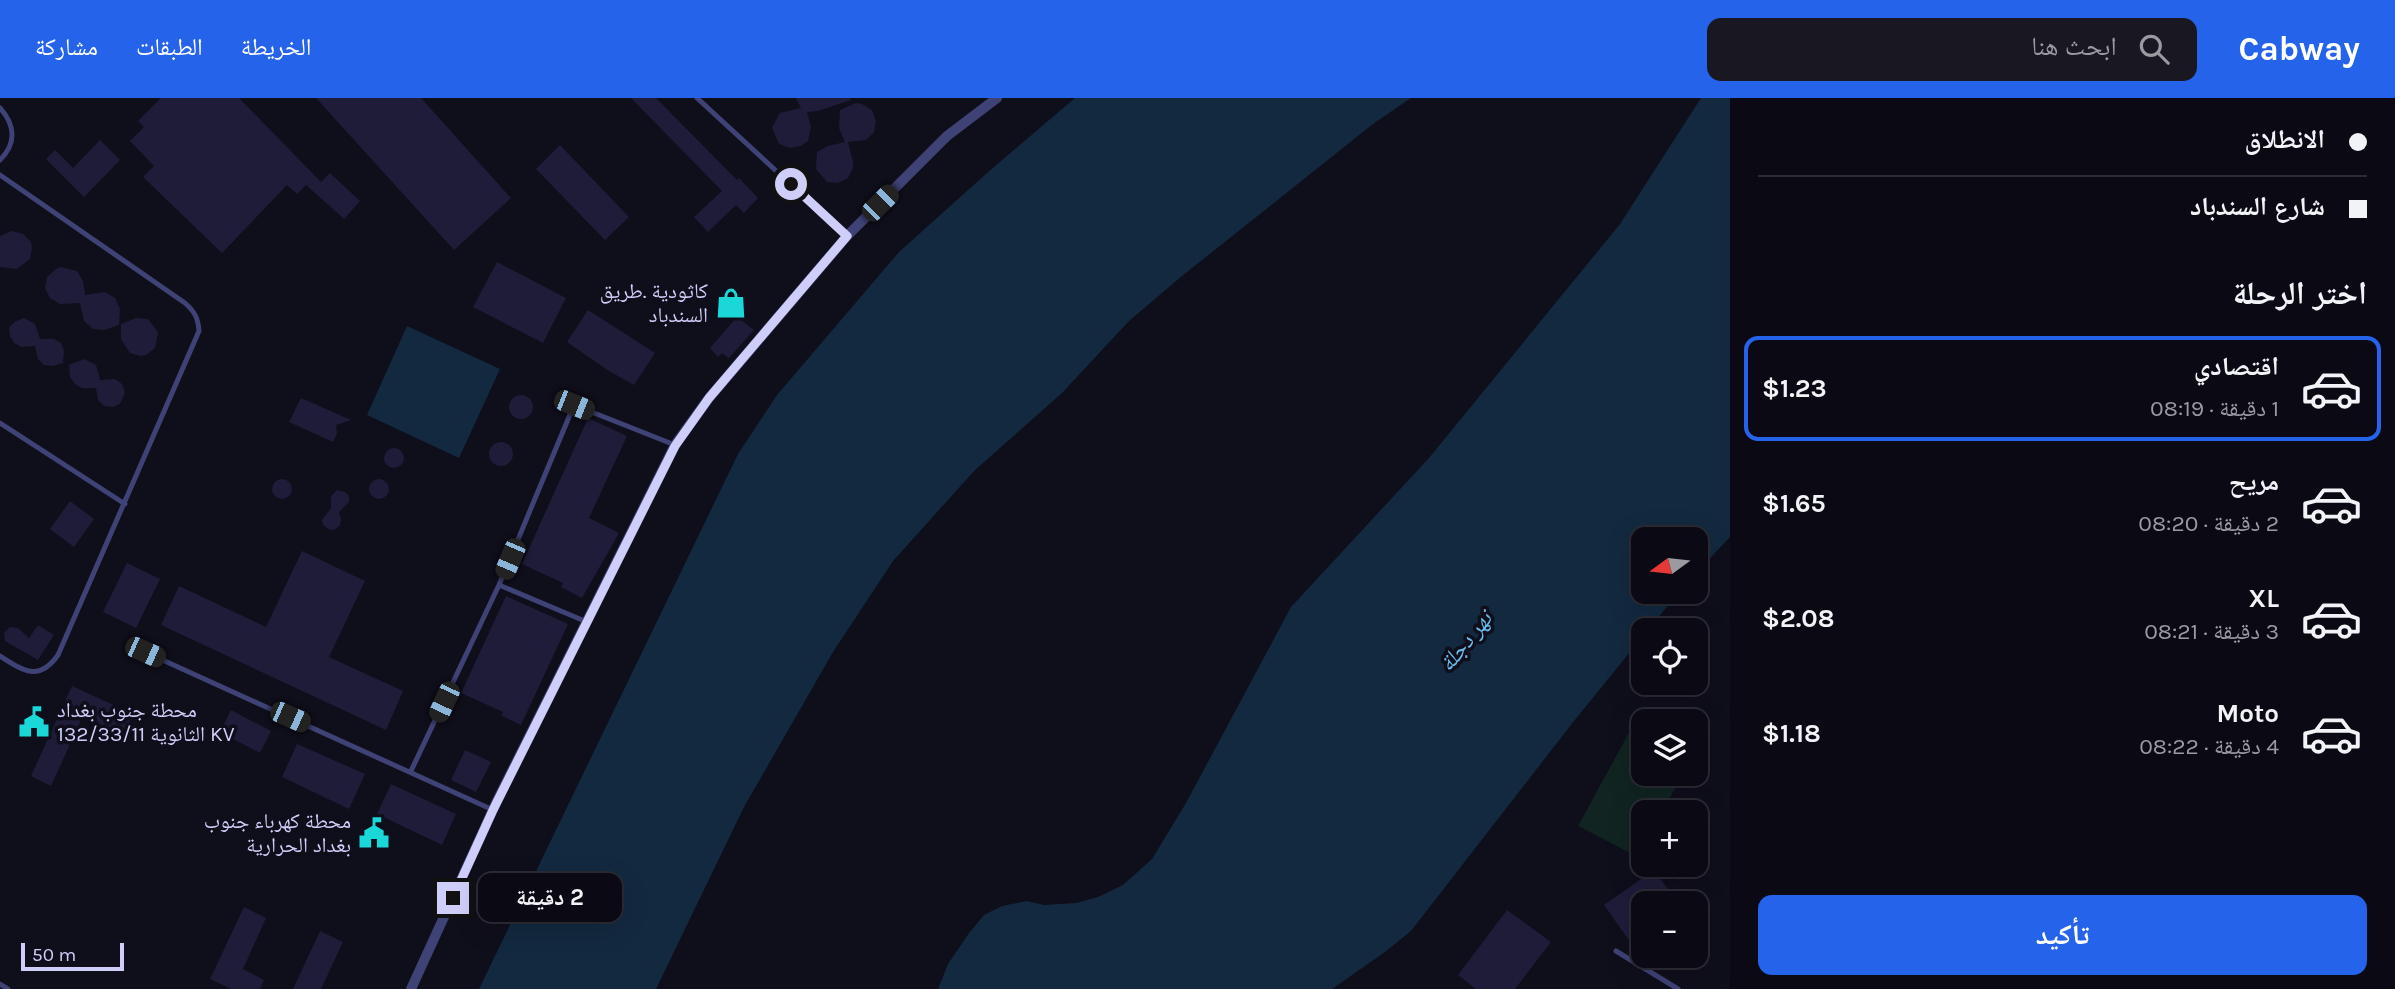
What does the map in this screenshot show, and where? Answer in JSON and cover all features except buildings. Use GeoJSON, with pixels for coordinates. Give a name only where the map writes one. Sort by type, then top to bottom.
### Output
{"type":"FeatureCollection","features":[{"type":"Feature","properties":{"kind":"street"},"geometry":{"type":"LineString","coordinates":[[411,989],[493,810],[675,446],[709,398],[847,236],[947,136],[997,98]]}},
{"type":"Feature","properties":{"kind":"lane"},"geometry":{"type":"LineString","coordinates":[[697,98],[847,236]]}},
{"type":"Feature","properties":{"kind":"lane"},"geometry":{"type":"LineString","coordinates":[[0,108],[9,118],[12,130],[12,142],[0,160]]}},
{"type":"Feature","properties":{"kind":"lane"},"geometry":{"type":"LineString","coordinates":[[0,175],[194,310],[200,331],[58,654],[50,665],[39,671],[26,672],[0,656]]}},
{"type":"Feature","properties":{"kind":"lane"},"geometry":{"type":"LineString","coordinates":[[411,771],[499,585],[574,405],[675,446]]}},
{"type":"Feature","properties":{"kind":"lane"},"geometry":{"type":"LineString","coordinates":[[0,423],[125,504]]}},
{"type":"Feature","properties":{"kind":"lane"},"geometry":{"type":"LineString","coordinates":[[499,585],[587,622]]}},
{"type":"Feature","properties":{"kind":"lane"},"geometry":{"type":"LineString","coordinates":[[145,652],[493,810]]}},
{"type":"Feature","properties":{"kind":"lane"},"geometry":{"type":"LineString","coordinates":[[1616,951],[1678,989]]}},
{"type":"Feature","properties":{"kind":"lane"},"geometry":{"type":"LineString","coordinates":[[0,984],[8,989]]}},
{"type":"Feature","properties":{"kind":"green space"},"geometry":{"type":"Polygon","coordinates":[[[1631,729],[1631,786],[1676,786],[1669,800],[1631,800],[1631,853],[1578,826],[1631,729]]]}},
{"type":"Feature","properties":{"kind":"water"},"geometry":{"type":"Polygon","coordinates":[[[1075,98],[1411,98],[1373,124],[1129,321],[1062,393],[975,470],[893,561],[833,652],[744,807],[656,989],[479,989],[738,454],[777,395],[899,252],[1075,98]]]}},
{"type":"Feature","properties":{"kind":"water","name":"نهر دجلة"},"geometry":{"type":"Polygon","coordinates":[[[1701,98],[1730,98],[1730,537],[1708,560],[1708,527],[1631,527],[1631,604],[1669,604],[1658,618],[1631,618],[1631,651],[1411,931],[1332,989],[938,989],[948,964],[984,915],[1002,906],[1027,901],[1044,905],[1076,903],[1098,897],[1123,885],[1152,859],[1186,803],[1291,607],[1429,458],[1620,224],[1701,98]]]}},
{"type":"Feature","properties":{"kind":"water"},"geometry":{"type":"Polygon","coordinates":[[[407,326],[500,369],[459,458],[367,415],[407,326]]]}},
{"type":"Feature","properties":{"kind":"place","name":"كاثودية .طريق السندباد"},"geometry":{"type":"Point","coordinates":[731,303]}},
{"type":"Feature","properties":{"kind":"place","name":"محطة جنوب بغداد الثانوية 132/33/11 KV"},"geometry":{"type":"Point","coordinates":[34,722]}},
{"type":"Feature","properties":{"kind":"place","name":"محطة كهرباء جنوب بغداد الحرارية"},"geometry":{"type":"Point","coordinates":[374,833]}},
{"type":"Feature","properties":{"kind":"route"},"geometry":{"type":"LineString","coordinates":[[453,898],[493,810],[675,446],[709,398],[847,236],[791,184]]}}]}
